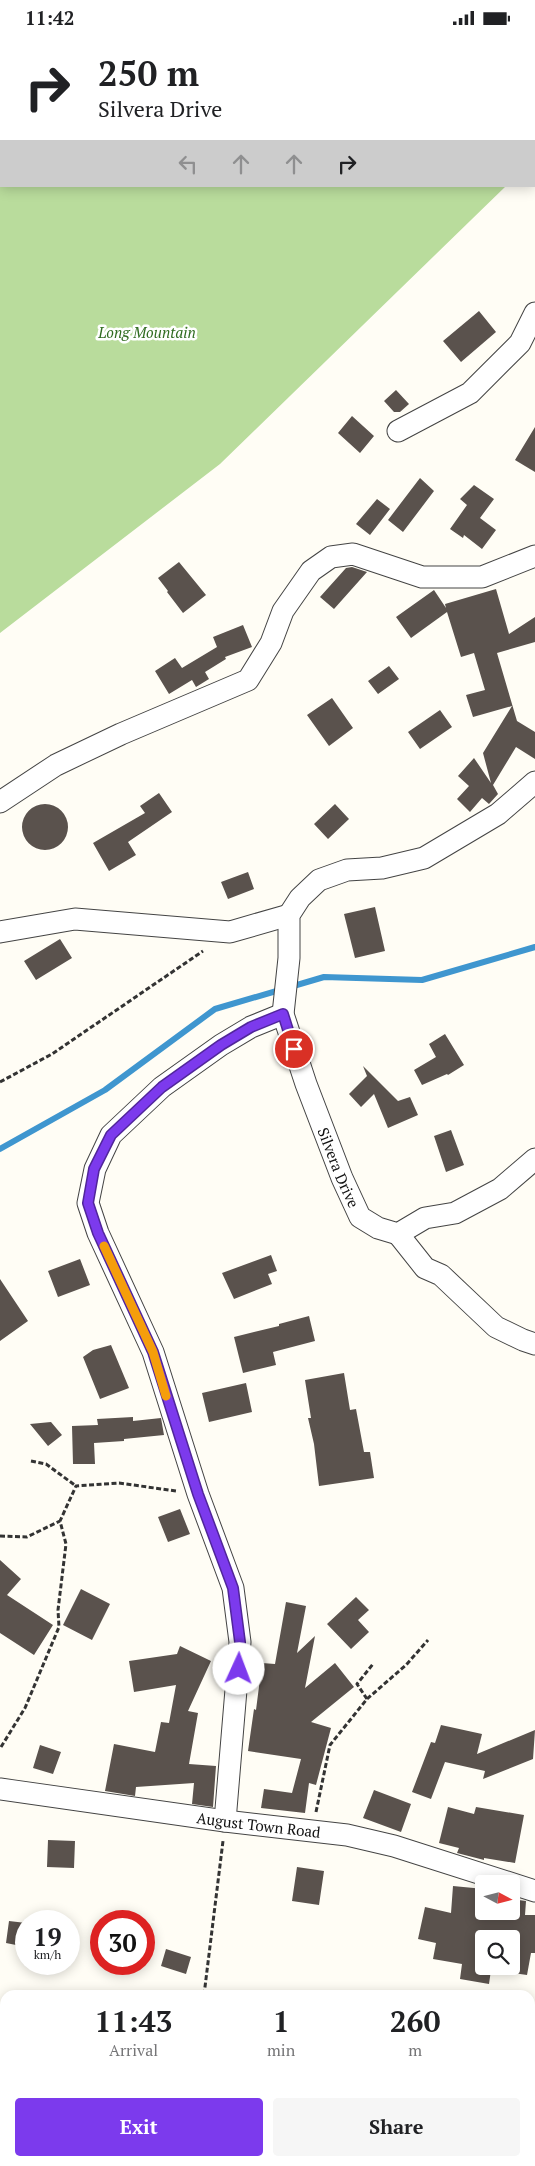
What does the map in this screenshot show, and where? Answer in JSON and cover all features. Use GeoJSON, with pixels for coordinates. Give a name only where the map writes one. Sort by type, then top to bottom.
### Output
{"type":"FeatureCollection","features":[{"type":"Feature","properties":{"kind":"street"},"geometry":{"type":"LineString","coordinates":[[398,431],[470,393],[520,343],[535,313]]}},
{"type":"Feature","properties":{"kind":"street"},"geometry":{"type":"LineString","coordinates":[[0,802],[56,765],[121,734],[248,680],[270,643],[283,611],[310,571],[331,557],[353,554],[422,577],[482,577],[535,556]]}},
{"type":"Feature","properties":{"kind":"street"},"geometry":{"type":"LineString","coordinates":[[225,1821],[239,1669],[238,1627],[233,1588],[198,1494],[153,1352],[98,1233],[88,1203],[94,1169],[111,1135],[162,1087],[221,1045],[284,1005],[289,958],[289,915],[300,898],[319,880],[347,870],[382,868],[424,858],[498,814],[535,783]]}},
{"type":"Feature","properties":{"kind":"street"},"geometry":{"type":"LineString","coordinates":[[0,932],[75,919],[230,932],[289,915]]}},
{"type":"Feature","properties":{"kind":"street","name":"Silvera Drive"},"geometry":{"type":"LineString","coordinates":[[284,1005],[306,1084],[342,1178],[360,1217],[378,1228],[398,1235]]}},
{"type":"Feature","properties":{"kind":"street"},"geometry":{"type":"LineString","coordinates":[[535,1159],[492,1193],[455,1213],[425,1218],[398,1235],[425,1268],[441,1275],[496,1327],[523,1341],[535,1344]]}},
{"type":"Feature","properties":{"kind":"street","name":"August Town Road"},"geometry":{"type":"LineString","coordinates":[[0,1789],[225,1821],[312,1829],[347,1835],[394,1846],[535,1891]]}},
{"type":"Feature","properties":{"kind":"path"},"geometry":{"type":"LineString","coordinates":[[0,1081],[52,1055],[230,932]]}},
{"type":"Feature","properties":{"kind":"path"},"geometry":{"type":"LineString","coordinates":[[31,1461],[46,1464],[76,1487],[119,1483],[198,1494]]}},
{"type":"Feature","properties":{"kind":"path"},"geometry":{"type":"LineString","coordinates":[[0,1535],[27,1537],[60,1521],[76,1487]]}},
{"type":"Feature","properties":{"kind":"path"},"geometry":{"type":"LineString","coordinates":[[0,1747],[25,1708],[59,1627],[58,1609],[66,1544],[60,1521]]}},
{"type":"Feature","properties":{"kind":"path"},"geometry":{"type":"LineString","coordinates":[[312,1829],[330,1745],[367,1699],[406,1665],[428,1640]]}},
{"type":"Feature","properties":{"kind":"path"},"geometry":{"type":"LineString","coordinates":[[367,1699],[357,1684],[373,1664]]}},
{"type":"Feature","properties":{"kind":"path"},"geometry":{"type":"LineString","coordinates":[[205,1990],[225,1821]]}},
{"type":"Feature","properties":{"kind":"green space","name":"Long Mountain"},"geometry":{"type":"Polygon","coordinates":[[[0,187],[505,187],[220,464],[0,633],[0,187]]]}},
{"type":"Feature","properties":{"kind":"building"},"geometry":{"type":"Polygon","coordinates":[[[479,311],[496,332],[461,362],[443,341],[479,311]]]}},
{"type":"Feature","properties":{"kind":"building"},"geometry":{"type":"Polygon","coordinates":[[[396,390],[409,404],[400,412],[394,412],[384,401],[396,390]]]}},
{"type":"Feature","properties":{"kind":"building"},"geometry":{"type":"Polygon","coordinates":[[[352,416],[374,436],[360,453],[338,433],[352,416]]]}},
{"type":"Feature","properties":{"kind":"building"},"geometry":{"type":"Polygon","coordinates":[[[535,427],[535,472],[515,460],[535,427]]]}},
{"type":"Feature","properties":{"kind":"building"},"geometry":{"type":"Polygon","coordinates":[[[420,478],[434,491],[403,532],[388,520],[420,478]]]}},
{"type":"Feature","properties":{"kind":"building"},"geometry":{"type":"Polygon","coordinates":[[[474,485],[494,499],[480,518],[496,530],[482,549],[464,535],[463,538],[450,529],[467,505],[460,499],[474,485]]]}},
{"type":"Feature","properties":{"kind":"building"},"geometry":{"type":"Polygon","coordinates":[[[377,499],[390,509],[370,535],[356,524],[377,499]]]}},
{"type":"Feature","properties":{"kind":"building"},"geometry":{"type":"Polygon","coordinates":[[[179,562],[206,595],[183,613],[158,578],[179,562]]]}},
{"type":"Feature","properties":{"kind":"building"},"geometry":{"type":"Polygon","coordinates":[[[352,567],[367,572],[334,609],[320,597],[346,568],[352,567]]]}},
{"type":"Feature","properties":{"kind":"building"},"geometry":{"type":"Polygon","coordinates":[[[496,589],[509,634],[535,617],[535,642],[497,653],[517,721],[535,732],[535,759],[516,747],[493,785],[498,794],[489,804],[482,798],[470,812],[457,799],[469,786],[458,776],[474,758],[491,783],[483,753],[512,706],[473,717],[466,695],[485,690],[474,653],[461,657],[447,612],[411,638],[396,617],[434,590],[446,608],[445,604],[496,589]]]}},
{"type":"Feature","properties":{"kind":"building"},"geometry":{"type":"Polygon","coordinates":[[[243,625],[252,647],[225,657],[226,659],[205,672],[209,679],[196,687],[192,680],[169,694],[155,671],[175,658],[182,668],[217,647],[213,637],[243,625]]]}},
{"type":"Feature","properties":{"kind":"building"},"geometry":{"type":"Polygon","coordinates":[[[389,666],[399,679],[378,694],[368,681],[389,666]]]}},
{"type":"Feature","properties":{"kind":"building"},"geometry":{"type":"Polygon","coordinates":[[[332,698],[353,728],[329,746],[307,715],[332,698]]]}},
{"type":"Feature","properties":{"kind":"building"},"geometry":{"type":"Polygon","coordinates":[[[440,710],[452,727],[420,749],[408,732],[440,710]]]}},
{"type":"Feature","properties":{"kind":"building"},"geometry":{"type":"Polygon","coordinates":[[[159,793],[172,812],[128,842],[136,855],[109,871],[93,843],[145,813],[140,806],[159,793]]]}},
{"type":"Feature","properties":{"kind":"building"},"geometry":{"type":"Polygon","coordinates":[[[40,804],[50,804],[62,810],[67,818],[67,836],[62,844],[54,849],[40,850],[32,847],[25,840],[22,832],[22,822],[25,814],[32,807],[40,804]]]}},
{"type":"Feature","properties":{"kind":"building"},"geometry":{"type":"Polygon","coordinates":[[[335,804],[349,819],[328,839],[314,824],[335,804]]]}},
{"type":"Feature","properties":{"kind":"building"},"geometry":{"type":"Polygon","coordinates":[[[248,872],[254,889],[228,899],[221,882],[248,872]]]}},
{"type":"Feature","properties":{"kind":"building"},"geometry":{"type":"Polygon","coordinates":[[[375,907],[385,951],[355,958],[344,914],[375,907]]]}},
{"type":"Feature","properties":{"kind":"building"},"geometry":{"type":"Polygon","coordinates":[[[60,939],[72,958],[36,980],[24,961],[60,939]]]}},
{"type":"Feature","properties":{"kind":"building"},"geometry":{"type":"Polygon","coordinates":[[[445,1034],[464,1065],[448,1075],[422,1085],[414,1070],[436,1057],[429,1044],[445,1034]]]}},
{"type":"Feature","properties":{"kind":"building"},"geometry":{"type":"Polygon","coordinates":[[[363,1066],[398,1101],[410,1097],[418,1115],[388,1128],[374,1094],[361,1107],[349,1094],[367,1076],[363,1066]]]}},
{"type":"Feature","properties":{"kind":"building"},"geometry":{"type":"Polygon","coordinates":[[[451,1130],[464,1165],[446,1172],[434,1136],[451,1130]]]}},
{"type":"Feature","properties":{"kind":"building"},"geometry":{"type":"Polygon","coordinates":[[[271,1255],[277,1271],[268,1274],[272,1284],[234,1299],[222,1273],[271,1255]]]}},
{"type":"Feature","properties":{"kind":"building"},"geometry":{"type":"Polygon","coordinates":[[[80,1259],[90,1285],[58,1297],[48,1271],[80,1259]]]}},
{"type":"Feature","properties":{"kind":"building"},"geometry":{"type":"Polygon","coordinates":[[[0,1279],[28,1321],[0,1341],[0,1279]]]}},
{"type":"Feature","properties":{"kind":"building"},"geometry":{"type":"Polygon","coordinates":[[[309,1316],[315,1341],[273,1352],[276,1365],[243,1373],[234,1337],[279,1326],[279,1324],[309,1316]]]}},
{"type":"Feature","properties":{"kind":"building"},"geometry":{"type":"Polygon","coordinates":[[[111,1345],[129,1388],[100,1399],[83,1357],[93,1350],[111,1345]]]}},
{"type":"Feature","properties":{"kind":"building"},"geometry":{"type":"Polygon","coordinates":[[[344,1373],[350,1410],[356,1409],[364,1452],[370,1452],[374,1478],[319,1486],[314,1444],[308,1418],[311,1418],[305,1380],[344,1373]]]}},
{"type":"Feature","properties":{"kind":"building"},"geometry":{"type":"Polygon","coordinates":[[[246,1383],[252,1412],[209,1422],[202,1393],[246,1383]]]}},
{"type":"Feature","properties":{"kind":"building"},"geometry":{"type":"Polygon","coordinates":[[[133,1417],[133,1421],[161,1418],[164,1435],[94,1443],[95,1464],[73,1464],[72,1426],[98,1425],[97,1419],[133,1417]]]}},
{"type":"Feature","properties":{"kind":"building"},"geometry":{"type":"Polygon","coordinates":[[[51,1422],[62,1435],[48,1446],[30,1424],[51,1422]]]}},
{"type":"Feature","properties":{"kind":"building"},"geometry":{"type":"Polygon","coordinates":[[[180,1509],[190,1534],[168,1542],[158,1517],[180,1509]]]}},
{"type":"Feature","properties":{"kind":"building"},"geometry":{"type":"Polygon","coordinates":[[[0,1560],[21,1579],[7,1595],[53,1625],[34,1655],[0,1633],[0,1560]]]}},
{"type":"Feature","properties":{"kind":"building"},"geometry":{"type":"Polygon","coordinates":[[[81,1589],[110,1604],[92,1640],[63,1625],[81,1589]]]}},
{"type":"Feature","properties":{"kind":"building"},"geometry":{"type":"Polygon","coordinates":[[[356,1597],[369,1610],[358,1620],[369,1632],[351,1649],[327,1624],[356,1597]]]}},
{"type":"Feature","properties":{"kind":"building"},"geometry":{"type":"Polygon","coordinates":[[[286,1602],[306,1606],[297,1653],[315,1636],[305,1688],[335,1663],[354,1687],[311,1722],[331,1728],[316,1785],[309,1783],[305,1813],[261,1808],[264,1789],[292,1793],[301,1759],[248,1751],[262,1663],[275,1664],[286,1602]]]}},
{"type":"Feature","properties":{"kind":"building"},"geometry":{"type":"Polygon","coordinates":[[[180,1646],[211,1661],[188,1711],[198,1713],[189,1764],[216,1766],[213,1807],[192,1804],[194,1783],[136,1787],[135,1796],[105,1791],[114,1744],[155,1752],[161,1722],[169,1723],[176,1685],[134,1692],[129,1661],[177,1654],[180,1646]]]}},
{"type":"Feature","properties":{"kind":"building"},"geometry":{"type":"Polygon","coordinates":[[[441,1725],[482,1734],[477,1754],[535,1730],[533,1759],[483,1779],[485,1771],[445,1762],[431,1799],[412,1792],[431,1742],[435,1743],[441,1725]]]}},
{"type":"Feature","properties":{"kind":"building"},"geometry":{"type":"Polygon","coordinates":[[[40,1745],[61,1752],[53,1774],[33,1768],[40,1745]]]}},
{"type":"Feature","properties":{"kind":"building"},"geometry":{"type":"Polygon","coordinates":[[[374,1790],[411,1804],[401,1832],[363,1818],[374,1790]]]}},
{"type":"Feature","properties":{"kind":"building"},"geometry":{"type":"Polygon","coordinates":[[[448,1807],[474,1814],[476,1807],[524,1815],[515,1863],[484,1858],[484,1860],[457,1853],[459,1848],[439,1843],[448,1807]]]}},
{"type":"Feature","properties":{"kind":"building"},"geometry":{"type":"Polygon","coordinates":[[[48,1840],[75,1841],[74,1868],[47,1867],[48,1840]]]}},
{"type":"Feature","properties":{"kind":"building"},"geometry":{"type":"Polygon","coordinates":[[[297,1867],[324,1871],[319,1905],[292,1901],[297,1867]]]}},
{"type":"Feature","properties":{"kind":"building"},"geometry":{"type":"Polygon","coordinates":[[[453,1886],[475,1888],[475,1920],[520,1920],[520,1900],[526,1901],[525,1915],[535,1915],[535,1953],[531,1953],[527,1975],[520,1974],[520,1930],[475,1930],[475,1975],[490,1975],[489,1984],[460,1979],[462,1964],[433,1959],[436,1943],[418,1939],[425,1907],[451,1913],[453,1886]]]}},
{"type":"Feature","properties":{"kind":"building"},"geometry":{"type":"Polygon","coordinates":[[[9,1921],[15,1922],[15,1945],[6,1943],[9,1921]]]}},
{"type":"Feature","properties":{"kind":"building"},"geometry":{"type":"Polygon","coordinates":[[[166,1949],[191,1957],[186,1974],[161,1966],[166,1949]]]}},
{"type":"Feature","properties":{"kind":"waterway"},"geometry":{"type":"LineString","coordinates":[[0,1149],[105,1090],[215,1009],[324,977],[422,980],[535,947]]}},
{"type":"Feature","properties":{"kind":"slow traffic"},"geometry":{"type":"LineString","coordinates":[[104,1246],[153,1352],[166,1396]]}},
{"type":"Feature","properties":{"kind":"route"},"geometry":{"type":"LineString","coordinates":[[239,1669],[240,1642],[233,1588],[198,1494],[153,1352],[98,1233],[88,1203],[94,1169],[111,1135],[162,1087],[221,1045],[251,1027],[283,1014],[294,1049]]}}]}
